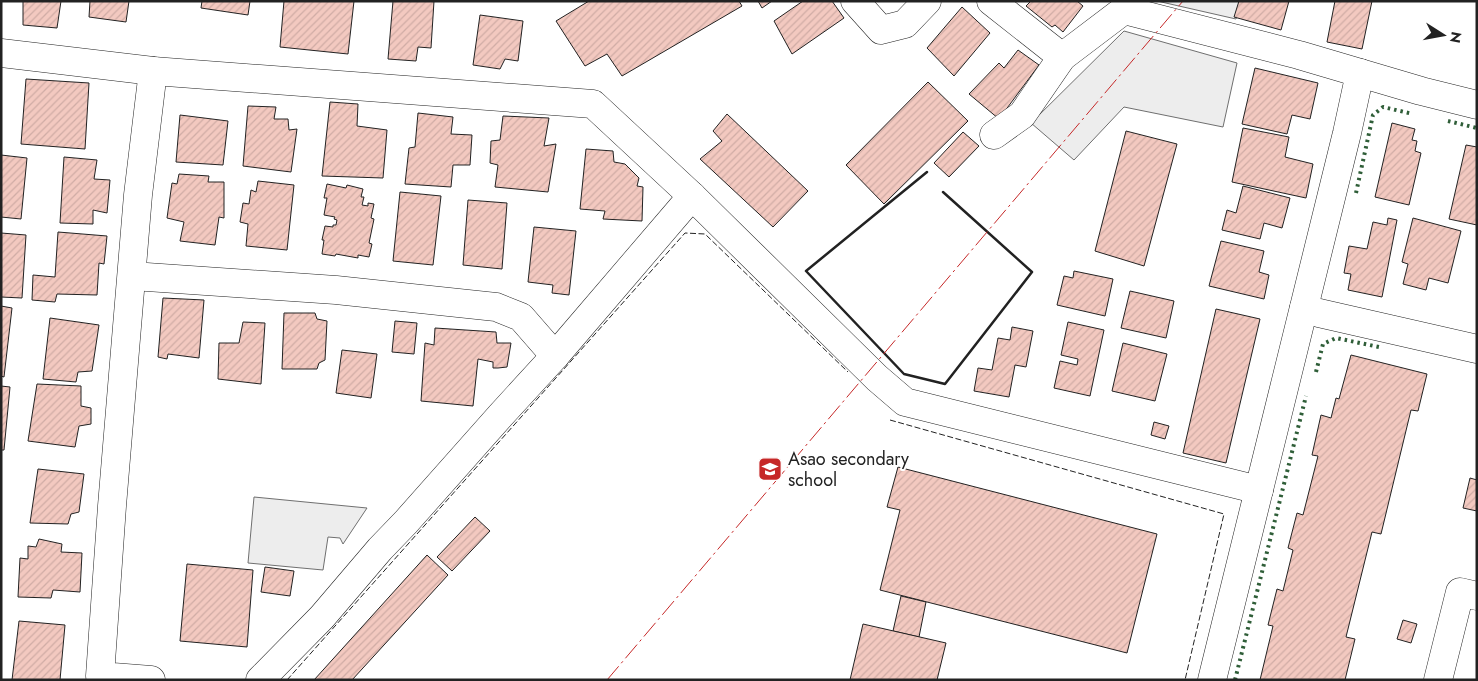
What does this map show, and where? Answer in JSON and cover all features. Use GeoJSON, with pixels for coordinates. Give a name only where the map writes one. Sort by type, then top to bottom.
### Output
{"type":"FeatureCollection","features":[{"type":"Feature","properties":{"kind":"street"},"geometry":{"type":"LineString","coordinates":[[855,1],[881,30],[904,24],[927,1]]}},
{"type":"Feature","properties":{"kind":"street"},"geometry":{"type":"LineString","coordinates":[[991,1],[1062,57]]}},
{"type":"Feature","properties":{"kind":"street"},"geometry":{"type":"LineString","coordinates":[[994,135],[1022,115],[1062,57],[1124,10],[1299,55],[1421,91],[1477,105]]}},
{"type":"Feature","properties":{"kind":"street"},"geometry":{"type":"LineString","coordinates":[[1,53],[153,71],[592,104],[692,196],[877,378],[905,402],[1259,490]]}},
{"type":"Feature","properties":{"kind":"street"},"geometry":{"type":"LineString","coordinates":[[151,680],[100,676],[138,196],[153,71]]}},
{"type":"Feature","properties":{"kind":"street"},"geometry":{"type":"LineString","coordinates":[[1212,680],[1360,73]]}},
{"type":"Feature","properties":{"kind":"street"},"geometry":{"type":"LineString","coordinates":[[260,680],[322,618],[380,549],[555,356],[692,196]]}},
{"type":"Feature","properties":{"kind":"street"},"geometry":{"type":"LineString","coordinates":[[132,276],[336,290],[496,307],[521,317],[555,356]]}},
{"type":"Feature","properties":{"kind":"street"},"geometry":{"type":"LineString","coordinates":[[1304,308],[1477,349]]}},
{"type":"Feature","properties":{"kind":"street"},"geometry":{"type":"LineString","coordinates":[[1438,680],[1460,592],[1477,596]]}},
{"type":"Feature","properties":{"kind":"shaded area"},"geometry":{"type":"Polygon","coordinates":[[[1157,1],[1242,1],[1236,19],[1157,1]]]}},
{"type":"Feature","properties":{"kind":"shaded area"},"geometry":{"type":"Polygon","coordinates":[[[1124,31],[1237,63],[1223,127],[1124,107],[1074,160],[1031,123],[1124,31]]]}},
{"type":"Feature","properties":{"kind":"shaded area"},"geometry":{"type":"Polygon","coordinates":[[[254,497],[367,508],[343,544],[340,538],[328,537],[323,570],[248,563],[254,497]]]}},
{"type":"Feature","properties":{"kind":"building"},"geometry":{"type":"Polygon","coordinates":[[[23,1],[61,1],[57,28],[23,25],[23,1]]]}},
{"type":"Feature","properties":{"kind":"building"},"geometry":{"type":"Polygon","coordinates":[[[90,1],[129,1],[126,22],[89,17],[90,1]]]}},
{"type":"Feature","properties":{"kind":"building"},"geometry":{"type":"Polygon","coordinates":[[[202,1],[250,1],[248,15],[201,8],[202,1]]]}},
{"type":"Feature","properties":{"kind":"building"},"geometry":{"type":"Polygon","coordinates":[[[284,1],[354,1],[348,54],[280,47],[284,1]]]}},
{"type":"Feature","properties":{"kind":"building"},"geometry":{"type":"Polygon","coordinates":[[[393,1],[434,1],[431,48],[418,47],[416,61],[388,59],[393,1]]]}},
{"type":"Feature","properties":{"kind":"building"},"geometry":{"type":"Polygon","coordinates":[[[589,1],[739,1],[742,6],[622,76],[607,54],[585,66],[556,21],[589,1]]]}},
{"type":"Feature","properties":{"kind":"building"},"geometry":{"type":"Polygon","coordinates":[[[758,1],[772,1],[762,8],[758,1]]]}},
{"type":"Feature","properties":{"kind":"building"},"geometry":{"type":"Polygon","coordinates":[[[803,1],[832,1],[844,18],[792,54],[774,21],[803,1]]]}},
{"type":"Feature","properties":{"kind":"building"},"geometry":{"type":"Polygon","coordinates":[[[1031,1],[1077,1],[1083,6],[1063,32],[1055,25],[1052,27],[1026,6],[1031,1]]]}},
{"type":"Feature","properties":{"kind":"building"},"geometry":{"type":"Polygon","coordinates":[[[1239,1],[1289,1],[1281,30],[1234,17],[1239,1]]]}},
{"type":"Feature","properties":{"kind":"building"},"geometry":{"type":"Polygon","coordinates":[[[1335,1],[1372,1],[1362,49],[1327,42],[1335,1]]]}},
{"type":"Feature","properties":{"kind":"building"},"geometry":{"type":"Polygon","coordinates":[[[962,7],[990,33],[954,76],[927,48],[962,7]]]}},
{"type":"Feature","properties":{"kind":"building"},"geometry":{"type":"Polygon","coordinates":[[[480,15],[523,21],[518,61],[505,59],[500,69],[473,65],[480,15]]]}},
{"type":"Feature","properties":{"kind":"building"},"geometry":{"type":"Polygon","coordinates":[[[1018,50],[1039,65],[999,119],[969,94],[999,63],[1004,68],[1018,50]]]}},
{"type":"Feature","properties":{"kind":"building"},"geometry":{"type":"Polygon","coordinates":[[[1255,68],[1318,83],[1310,119],[1292,115],[1287,134],[1242,124],[1255,68]]]}},
{"type":"Feature","properties":{"kind":"building"},"geometry":{"type":"Polygon","coordinates":[[[26,79],[89,83],[85,149],[21,144],[26,79]]]}},
{"type":"Feature","properties":{"kind":"building"},"geometry":{"type":"Polygon","coordinates":[[[928,82],[968,121],[884,204],[846,165],[928,82]]]}},
{"type":"Feature","properties":{"kind":"building"},"geometry":{"type":"Polygon","coordinates":[[[330,102],[358,104],[357,126],[387,130],[383,178],[322,176],[330,102]]]}},
{"type":"Feature","properties":{"kind":"building"},"geometry":{"type":"Polygon","coordinates":[[[248,106],[276,107],[274,119],[288,119],[289,130],[297,129],[291,172],[243,166],[248,106]]]}},
{"type":"Feature","properties":{"kind":"building"},"geometry":{"type":"Polygon","coordinates":[[[418,113],[453,117],[451,134],[472,135],[470,165],[453,165],[451,187],[405,184],[409,148],[415,147],[418,113]]]}},
{"type":"Feature","properties":{"kind":"building"},"geometry":{"type":"Polygon","coordinates":[[[727,114],[808,191],[773,227],[700,159],[722,141],[713,131],[727,114]]]}},
{"type":"Feature","properties":{"kind":"building"},"geometry":{"type":"Polygon","coordinates":[[[180,115],[228,121],[223,165],[176,162],[180,115]]]}},
{"type":"Feature","properties":{"kind":"building"},"geometry":{"type":"Polygon","coordinates":[[[503,116],[549,118],[544,146],[556,144],[548,192],[495,187],[498,165],[490,163],[491,141],[500,140],[503,116]]]}},
{"type":"Feature","properties":{"kind":"building"},"geometry":{"type":"Polygon","coordinates":[[[1392,123],[1415,129],[1412,140],[1417,141],[1415,151],[1421,153],[1409,205],[1375,197],[1392,123]]]}},
{"type":"Feature","properties":{"kind":"building"},"geometry":{"type":"Polygon","coordinates":[[[1243,128],[1289,137],[1285,157],[1313,164],[1306,198],[1232,182],[1243,128]]]}},
{"type":"Feature","properties":{"kind":"building"},"geometry":{"type":"Polygon","coordinates":[[[1126,131],[1177,144],[1144,266],[1095,251],[1126,131]]]}},
{"type":"Feature","properties":{"kind":"building"},"geometry":{"type":"Polygon","coordinates":[[[963,132],[979,146],[949,177],[934,163],[963,132]]]}},
{"type":"Feature","properties":{"kind":"building"},"geometry":{"type":"Polygon","coordinates":[[[1466,145],[1477,147],[1477,225],[1449,219],[1466,145]]]}},
{"type":"Feature","properties":{"kind":"building"},"geometry":{"type":"Polygon","coordinates":[[[586,149],[613,151],[614,162],[625,164],[639,178],[637,186],[643,187],[642,221],[603,219],[605,211],[580,209],[586,149]]]}},
{"type":"Feature","properties":{"kind":"building"},"geometry":{"type":"Polygon","coordinates":[[[1,155],[27,158],[21,219],[1,217],[1,155]]]}},
{"type":"Feature","properties":{"kind":"building"},"geometry":{"type":"Polygon","coordinates":[[[64,157],[97,160],[94,179],[110,180],[107,213],[93,210],[93,224],[60,223],[64,157]]]}},
{"type":"Feature","properties":{"kind":"building"},"geometry":{"type":"Polygon","coordinates":[[[179,174],[209,176],[208,182],[224,182],[224,218],[219,217],[215,245],[180,241],[184,222],[167,218],[172,183],[177,184],[179,174]]]}},
{"type":"Feature","properties":{"kind":"building"},"geometry":{"type":"Polygon","coordinates":[[[258,181],[294,185],[287,250],[246,246],[248,224],[240,222],[243,203],[249,204],[251,190],[256,192],[258,181]]]}},
{"type":"Feature","properties":{"kind":"building"},"geometry":{"type":"Polygon","coordinates":[[[327,184],[346,188],[347,185],[363,189],[362,205],[374,204],[371,218],[374,219],[369,243],[372,244],[369,257],[358,255],[358,258],[336,254],[335,256],[322,254],[325,226],[333,227],[333,225],[336,225],[337,220],[334,219],[335,217],[324,215],[327,198],[324,198],[327,184]]]}},
{"type":"Feature","properties":{"kind":"building"},"geometry":{"type":"Polygon","coordinates":[[[1243,186],[1290,198],[1282,228],[1264,223],[1260,239],[1222,230],[1227,210],[1236,213],[1243,186]]]}},
{"type":"Feature","properties":{"kind":"building"},"geometry":{"type":"Polygon","coordinates":[[[400,192],[441,196],[433,265],[393,261],[400,192]]]}},
{"type":"Feature","properties":{"kind":"building"},"geometry":{"type":"Polygon","coordinates":[[[468,200],[507,203],[502,269],[463,265],[468,200]]]}},
{"type":"Feature","properties":{"kind":"building"},"geometry":{"type":"Polygon","coordinates":[[[1388,218],[1397,220],[1382,297],[1348,290],[1351,274],[1344,273],[1349,246],[1367,249],[1373,222],[1387,225],[1388,218]]]}},
{"type":"Feature","properties":{"kind":"building"},"geometry":{"type":"Polygon","coordinates":[[[1413,218],[1461,231],[1448,283],[1429,278],[1426,290],[1403,284],[1408,264],[1402,262],[1413,218]]]}},
{"type":"Feature","properties":{"kind":"building"},"geometry":{"type":"Polygon","coordinates":[[[534,227],[576,231],[569,295],[552,293],[553,285],[528,282],[534,227]]]}},
{"type":"Feature","properties":{"kind":"building"},"geometry":{"type":"Polygon","coordinates":[[[58,232],[107,236],[104,264],[99,263],[97,295],[57,294],[55,302],[32,300],[33,275],[55,277],[58,232]]]}},
{"type":"Feature","properties":{"kind":"building"},"geometry":{"type":"Polygon","coordinates":[[[1,233],[26,235],[22,298],[1,297],[1,233]]]}},
{"type":"Feature","properties":{"kind":"building"},"geometry":{"type":"Polygon","coordinates":[[[1221,241],[1264,251],[1259,272],[1269,275],[1264,299],[1209,286],[1221,241]]]}},
{"type":"Feature","properties":{"kind":"building"},"geometry":{"type":"Polygon","coordinates":[[[1074,271],[1113,279],[1105,316],[1057,305],[1064,276],[1073,278],[1074,271]]]}},
{"type":"Feature","properties":{"kind":"building"},"geometry":{"type":"Polygon","coordinates":[[[1130,291],[1174,301],[1166,338],[1121,328],[1130,291]]]}},
{"type":"Feature","properties":{"kind":"building"},"geometry":{"type":"Polygon","coordinates":[[[163,298],[204,300],[199,358],[168,354],[167,359],[158,357],[163,298]]]}},
{"type":"Feature","properties":{"kind":"building"},"geometry":{"type":"Polygon","coordinates":[[[1,306],[12,308],[4,377],[1,376],[1,306]]]}},
{"type":"Feature","properties":{"kind":"building"},"geometry":{"type":"Polygon","coordinates":[[[1216,309],[1260,319],[1226,463],[1183,453],[1216,309]]]}},
{"type":"Feature","properties":{"kind":"building"},"geometry":{"type":"Polygon","coordinates":[[[284,313],[315,313],[317,319],[327,321],[325,360],[319,363],[317,369],[282,369],[284,313]]]}},
{"type":"Feature","properties":{"kind":"building"},"geometry":{"type":"Polygon","coordinates":[[[50,318],[99,325],[92,371],[78,372],[76,382],[43,379],[50,318]]]}},
{"type":"Feature","properties":{"kind":"building"},"geometry":{"type":"Polygon","coordinates":[[[395,321],[417,323],[414,354],[392,352],[395,321]]]}},
{"type":"Feature","properties":{"kind":"building"},"geometry":{"type":"Polygon","coordinates":[[[243,322],[265,323],[261,384],[218,379],[219,343],[239,343],[243,322]]]}},
{"type":"Feature","properties":{"kind":"building"},"geometry":{"type":"Polygon","coordinates":[[[1068,322],[1104,330],[1090,396],[1054,388],[1060,361],[1077,365],[1078,359],[1061,355],[1068,322]]]}},
{"type":"Feature","properties":{"kind":"building"},"geometry":{"type":"Polygon","coordinates":[[[1012,327],[1033,331],[1026,367],[1015,365],[1009,397],[974,391],[978,368],[992,370],[998,338],[1010,340],[1012,327]]]}},
{"type":"Feature","properties":{"kind":"building"},"geometry":{"type":"Polygon","coordinates":[[[435,328],[496,332],[497,343],[511,343],[507,367],[493,368],[493,362],[478,359],[473,406],[421,401],[425,343],[434,345],[435,328]]]}},
{"type":"Feature","properties":{"kind":"building"},"geometry":{"type":"Polygon","coordinates":[[[1123,343],[1167,354],[1155,401],[1112,391],[1123,343]]]}},
{"type":"Feature","properties":{"kind":"building"},"geometry":{"type":"Polygon","coordinates":[[[342,350],[377,354],[371,398],[336,393],[342,350]]]}},
{"type":"Feature","properties":{"kind":"building"},"geometry":{"type":"Polygon","coordinates":[[[1351,355],[1427,374],[1418,411],[1411,410],[1381,534],[1372,532],[1346,637],[1355,639],[1345,680],[1260,680],[1273,626],[1268,625],[1277,589],[1283,591],[1293,550],[1288,548],[1297,513],[1303,515],[1318,456],[1312,455],[1321,415],[1331,418],[1336,398],[1339,399],[1351,355]]]}},
{"type":"Feature","properties":{"kind":"building"},"geometry":{"type":"Polygon","coordinates":[[[37,384],[81,386],[81,406],[91,408],[91,424],[79,426],[75,447],[28,441],[37,384]]]}},
{"type":"Feature","properties":{"kind":"building"},"geometry":{"type":"Polygon","coordinates":[[[1,386],[10,387],[4,450],[1,450],[1,386]]]}},
{"type":"Feature","properties":{"kind":"building"},"geometry":{"type":"Polygon","coordinates":[[[1154,422],[1169,426],[1165,439],[1151,435],[1154,422]]]}},
{"type":"Feature","properties":{"kind":"building"},"geometry":{"type":"Polygon","coordinates":[[[898,467],[1157,534],[1127,653],[880,590],[900,510],[887,507],[898,467]]]}},
{"type":"Feature","properties":{"kind":"building"},"geometry":{"type":"Polygon","coordinates":[[[38,469],[84,474],[79,512],[71,514],[68,524],[30,523],[38,469]]]}},
{"type":"Feature","properties":{"kind":"building"},"geometry":{"type":"Polygon","coordinates":[[[1470,478],[1477,480],[1477,511],[1463,508],[1470,478]]]}},
{"type":"Feature","properties":{"kind":"building"},"geometry":{"type":"Polygon","coordinates":[[[475,517],[490,531],[452,571],[437,557],[475,517]]]}},
{"type":"Feature","properties":{"kind":"building"},"geometry":{"type":"Polygon","coordinates":[[[39,539],[62,544],[61,552],[82,553],[80,592],[53,590],[51,598],[18,597],[20,558],[28,559],[28,546],[36,547],[39,539]]]}},
{"type":"Feature","properties":{"kind":"building"},"geometry":{"type":"Polygon","coordinates":[[[427,555],[448,575],[352,680],[314,680],[427,555]]]}},
{"type":"Feature","properties":{"kind":"building"},"geometry":{"type":"Polygon","coordinates":[[[187,564],[253,570],[247,647],[180,641],[187,564]]]}},
{"type":"Feature","properties":{"kind":"building"},"geometry":{"type":"Polygon","coordinates":[[[265,567],[294,571],[290,596],[261,592],[265,567]]]}},
{"type":"Feature","properties":{"kind":"building"},"geometry":{"type":"Polygon","coordinates":[[[901,596],[926,602],[919,637],[893,631],[901,596]]]}},
{"type":"Feature","properties":{"kind":"building"},"geometry":{"type":"Polygon","coordinates":[[[1403,620],[1417,624],[1411,643],[1397,639],[1403,620]]]}},
{"type":"Feature","properties":{"kind":"building"},"geometry":{"type":"Polygon","coordinates":[[[19,621],[65,625],[60,680],[12,680],[19,621]]]}},
{"type":"Feature","properties":{"kind":"building"},"geometry":{"type":"Polygon","coordinates":[[[863,624],[946,643],[937,680],[850,680],[863,624]]]}},
{"type":"Feature","properties":{"kind":"hedge"},"geometry":{"type":"LineString","coordinates":[[1356,193],[1373,115],[1383,107],[1413,114]]}},
{"type":"Feature","properties":{"kind":"hedge"},"geometry":{"type":"LineString","coordinates":[[1448,121],[1477,128]]}},
{"type":"Feature","properties":{"kind":"hedge"},"geometry":{"type":"LineString","coordinates":[[1316,372],[1323,344],[1336,338],[1379,347]]}},
{"type":"Feature","properties":{"kind":"hedge"},"geometry":{"type":"LineString","coordinates":[[1235,680],[1306,396]]}},
{"type":"Feature","properties":{"kind":"fence"},"geometry":{"type":"LineString","coordinates":[[287,680],[685,233],[705,234],[848,372]]}},
{"type":"Feature","properties":{"kind":"fence"},"geometry":{"type":"LineString","coordinates":[[890,420],[1224,514],[1185,680]]}},
{"type":"Feature","properties":{"kind":"wall"},"geometry":{"type":"LineString","coordinates":[[927,172],[806,271],[904,374],[945,384],[1032,272],[943,192]]}},
{"type":"Feature","properties":{"kind":"power"},"geometry":{"type":"LineString","coordinates":[[607,680],[1183,1]]}},
{"type":"Feature","properties":{"kind":"place","name":"Asao secondary school"},"geometry":{"type":"Point","coordinates":[770,469]}}]}
